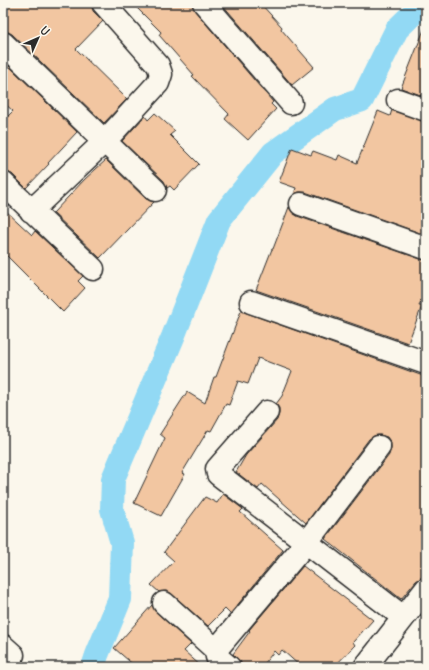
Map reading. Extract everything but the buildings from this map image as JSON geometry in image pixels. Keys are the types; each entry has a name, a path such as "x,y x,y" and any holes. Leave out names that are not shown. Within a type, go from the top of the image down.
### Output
{"street":[{"path":"31,211 105,141 158,83 161,74 158,65 103,3"},
{"path":"204,3 291,103"},
{"path":"3,43 155,190"},
{"path":"398,100 426,110"},
{"path":"3,184 93,269"},
{"path":"301,204 426,248"},
{"path":"251,302 426,363"},
{"path":"267,412 217,468 218,474 403,617"},
{"path":"164,603 222,659 306,543 379,447"},
{"path":"366,667 426,589"}],"waterway":[{"path":"93,667 120,599 122,543 112,509 113,479 173,337 219,220 273,153 335,109 362,100 397,29 424,3"}]}
